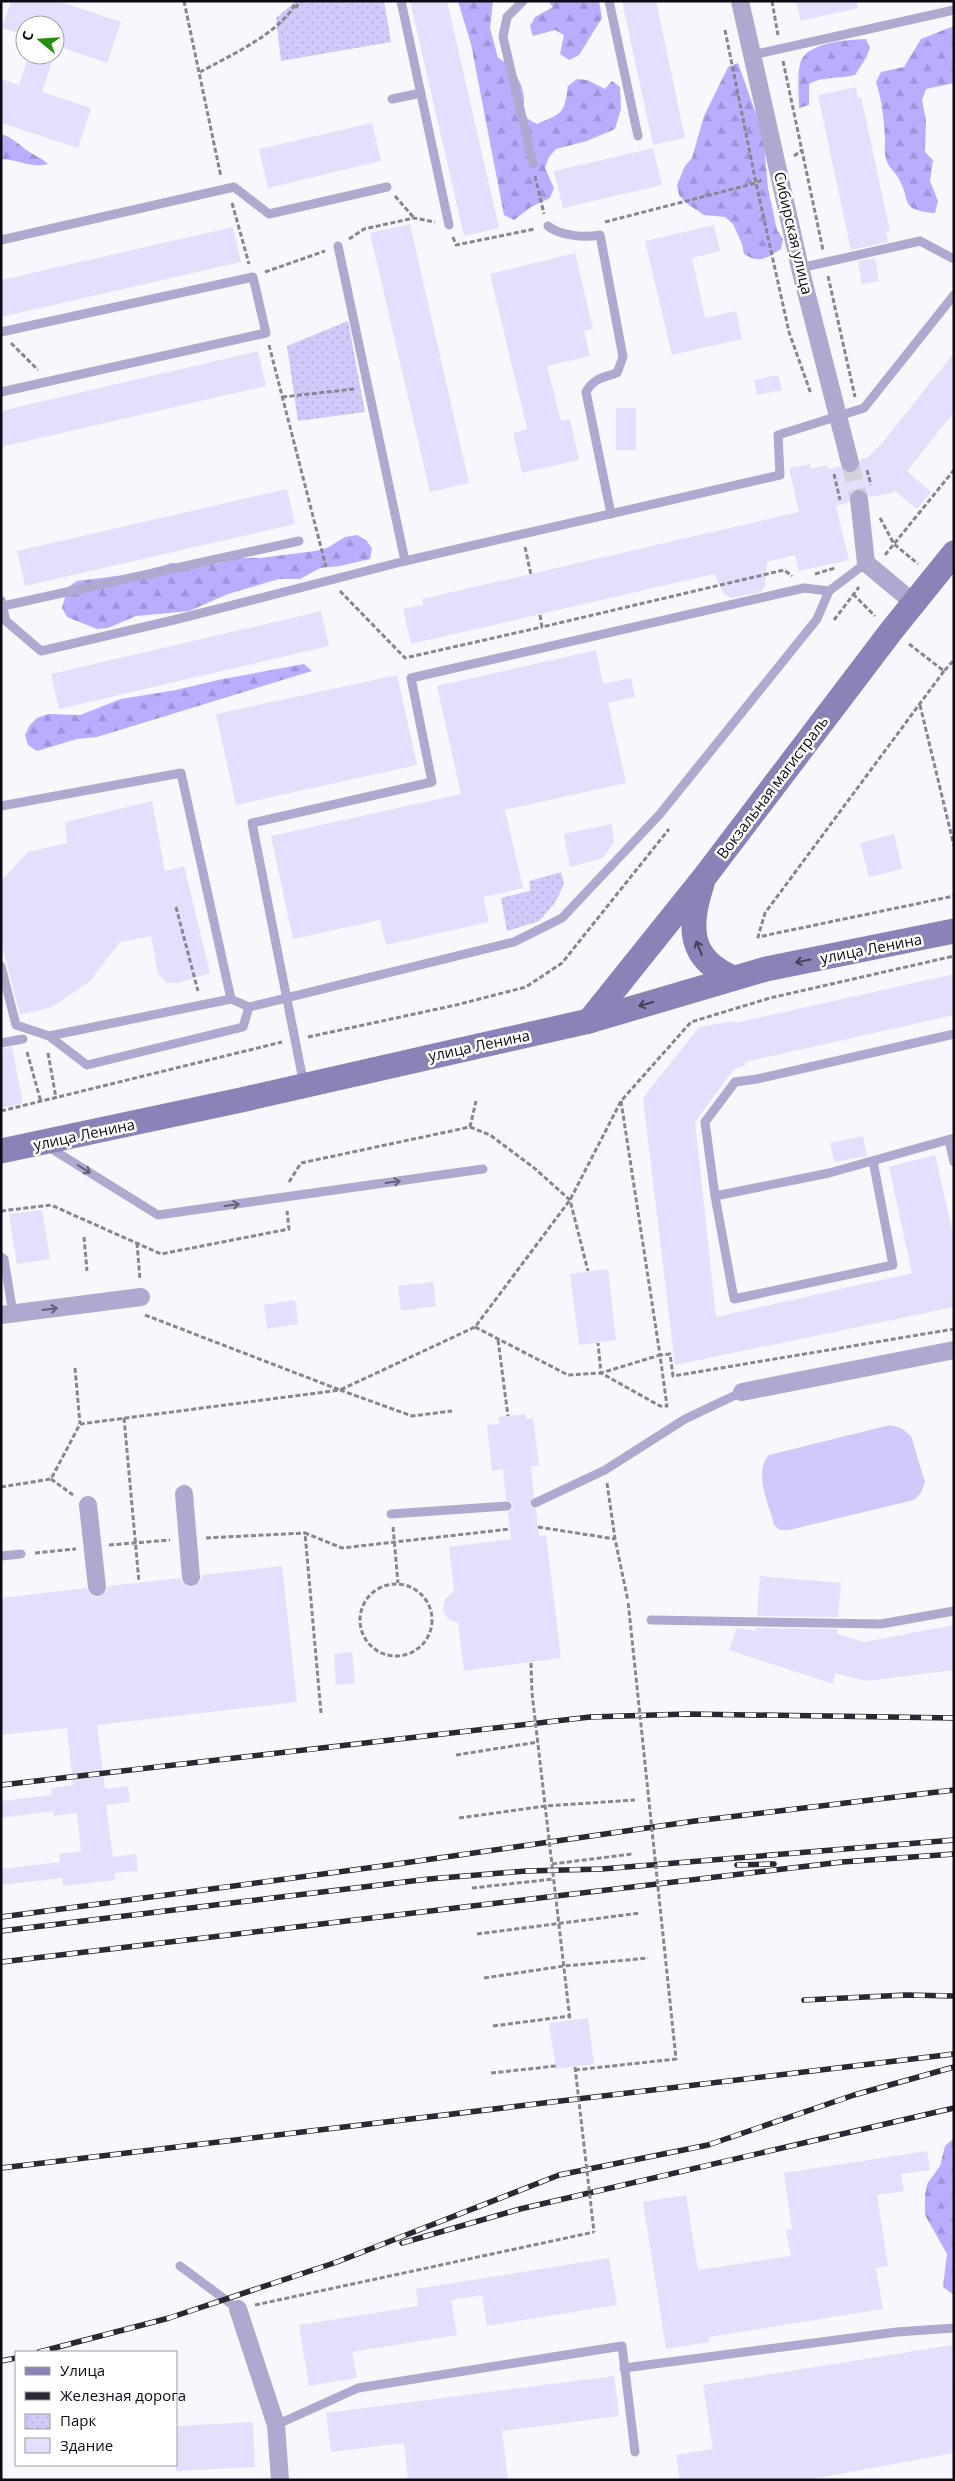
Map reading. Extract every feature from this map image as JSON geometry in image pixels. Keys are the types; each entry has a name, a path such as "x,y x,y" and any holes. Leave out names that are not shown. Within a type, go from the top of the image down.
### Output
{"main road":[{"name":"Вокзальная магистраль","path":"589,1021 706,875 954,552"},
{"path":"706,875 696,903 693,929 698,950 708,965 734,978"},
{"name":"улица Ленина","path":"1,1151 42,1144 589,1021 766,969 954,931"}],"street":[{"name":"Сибирская улица","path":"740,1 800,268 840,416 850,463"},
{"path":"859,498 859,568 914,603"},
{"path":"7,1314 141,1297"},
{"path":"742,1392 954,1350"},
{"path":"184,1494 190,1577"},
{"path":"88,1505 97,1587"},
{"path":"238,2309 276,2425 280,2480"}],"lane":[{"path":"401,1 450,225"},
{"path":"523,1 507,17 503,37 533,164"},
{"path":"610,1 638,136"},
{"path":"752,55 954,10"},
{"path":"392,99 421,93"},
{"path":"1,240 234,187 270,214 387,187"},
{"path":"548,226 554,231 591,236 600,234 623,358 617,374 601,377 590,385 586,392 611,514"},
{"path":"800,268 920,241 954,259"},
{"path":"338,246 405,561"},
{"path":"1,332 253,277 266,333 1,392"},
{"path":"299,541 2,603 3,621 41,651 405,561 780,475 778,435 864,408 954,296"},
{"path":"49,1036 231,999 249,1007 514,942 562,918 660,814 817,619 829,591 859,568"},
{"path":"304,1085 252,824 432,782 411,678 804,588 829,591"},
{"path":"1,806 181,773 231,999"},
{"path":"1,966 16,1025 49,1036 87,1065 243,1027 249,1007"},
{"path":"873,1161 893,1264 734,1299 715,1196 705,1122 735,1082 757,1080 954,1034"},
{"path":"1,1043 23,1039"},
{"path":"715,1196 829,1173 951,1139 954,1162"},
{"path":"42,1144 158,1215 483,1169"},
{"path":"1,1257 4,1259 7,1314"},
{"path":"535,1503 605,1470 685,1418 742,1392"},
{"path":"391,1514 507,1506"},
{"path":"1,1556 22,1554"},
{"path":"651,1620 881,1624 954,1611"},
{"path":"180,2266 238,2309"},
{"path":"624,2368 897,2332 954,2328"},
{"path":"276,2425 358,2388 622,2346 635,2452"}],"path":[{"path":"184,1 220,175 227,188 253,277 338,246"},
{"path":"292,10 296,1"},
{"path":"200,72 262,37 301,1"},
{"path":"724,20 756,183 789,332 821,422"},
{"path":"793,158 802,150"},
{"path":"533,164 544,216"},
{"path":"387,187 414,218"},
{"path":"266,333 330,580 405,658 542,628 784,570 804,588"},
{"path":"8,341 49,381"},
{"path":"282,397 368,387"},
{"path":"833,470 842,509"},
{"path":"894,544 954,470"},
{"path":"522,534 531,575"},
{"path":"797,580 852,562 859,568 853,596"},
{"path":"540,615 542,628"},
{"path":"944,671 765,913 758,937 954,896"},
{"path":"920,705 954,846"},
{"path":"176,907 195,978"},
{"path":"80,1424 340,1390 475,1327 570,1200 621,1101 691,1022 770,998 954,956"},
{"path":"1,1111 295,1040 456,1006 526,987 562,963"},
{"path":"23,1039 41,1102"},
{"path":"46,1047 56,1098"},
{"path":"470,1127 476,1101"},
{"path":"601,1373 660,1406 667,1406 621,1101"},
{"path":"289,1184 301,1162 470,1127 490,1135 533,1167 570,1200 588,1271"},
{"path":"1,1211 51,1205 161,1254 289,1229 287,1214"},
{"path":"84,1237 86,1271"},
{"path":"137,1243 141,1297 340,1390 412,1416 452,1411"},
{"path":"475,1327 568,1375 601,1373 660,1355 670,1354 673,1376 954,1328"},
{"path":"498,1339 508,1416"},
{"path":"598,1342 601,1373"},
{"path":"51,1479 80,1424 75,1368"},
{"path":"124,1418 139,1582"},
{"path":"238,2309 594,2232 575,2068 676,2059 628,1601 615,1538 605,1470"},
{"path":"1,1486 51,1479 88,1505"},
{"path":"391,1514 398,1583"},
{"path":"538,1527 615,1538"},
{"path":"205,1538 305,1533 342,1548 510,1529"},
{"path":"305,1533 322,1713"},
{"path":"106,1545 175,1540"},
{"path":"22,1554 78,1548"},
{"path":"398,1583 414,1588 424,1596 431,1608 433,1620 428,1637 421,1647 404,1656 387,1656 375,1651 368,1644 362,1633 359,1620 361,1608 374,1591 385,1585 398,1583"},
{"path":"493,2026 570,2018 532,1693 531,1662"},
{"path":"456,1755 538,1742"},
{"path":"459,1818 546,1806 635,1800"},
{"path":"552,1864 632,1854"},
{"path":"472,1888 554,1880"},
{"path":"478,1934 640,1914"},
{"path":"484,1978 564,1966 648,1958"},
{"path":"491,2073 556,2066"}],"green space":[{"path":"296,1 384,1 391,42 281,61 276,18"},
{"path":"458,1 493,1 490,28 498,58 515,73 524,95 523,110 528,119 537,124 557,115 561,111 568,86 577,79 587,80 605,89 612,81 620,87 621,109 615,129 587,141 556,149 549,157 545,168 554,188 550,198 531,207 514,220 504,215 471,44"},
{"path":"548,1 599,1 602,18 579,55 569,60 560,54 564,35 555,30 533,36 530,26 535,17 553,7"},
{"path":"954,26 954,83 926,89 922,100 926,121 925,152 933,160 930,181 938,201 935,213 924,212 916,210 908,204 900,181 887,162 882,110 876,82 881,72 904,67 921,39"},
{"path":"866,39 870,48 855,75 814,81 809,84 809,105 799,108 799,74 803,57 810,51 828,44"},
{"path":"738,63 763,134 768,188 777,230 783,239 781,249 763,259 754,259 744,254 742,244 733,224 725,217 704,215 686,203 679,195 677,185 685,166 692,158 704,116 728,67"},
{"path":"1,134 12,139 48,164 34,165 1,160"},
{"path":"348,321 365,412 298,421 287,346"},
{"path":"357,535 366,540 372,548 370,559 340,566 320,568 300,579 279,579 228,594 189,611 136,616 108,628 97,629 67,617 62,608 68,587 77,581 140,573 171,563 217,564 238,558 260,558 315,551 327,548 345,537"},
{"path":"304,664 312,671 97,737 77,739 37,751 28,745 25,735 30,725 37,718 48,714 80,715 121,699"},
{"path":"561,872 564,884 555,903 539,921 507,931 501,898 530,891 529,881"},
{"path":"890,1425 901,1428 911,1436 925,1482 921,1493 914,1500 789,1530 780,1530 774,1525 762,1479 764,1462 769,1455"},
{"path":"954,2138 954,2295 943,2287 947,2254 925,2215 925,2195 927,2184 940,2166 945,2146"}],"building":[{"path":"11,1 58,1 121,22 107,63 65,49 65,15 15,15 15,32 2,28"},
{"path":"410,1 447,1 499,228 464,236"},
{"path":"622,1 656,1 685,138 653,145"},
{"path":"796,1 857,1 858,8 801,21"},
{"path":"26,65 51,65 42,92 91,108 78,148 1,123 1,79 19,85"},
{"path":"856,87 858,98 861,97 890,231 886,232 888,242 851,250 818,95"},
{"path":"372,123 381,161 268,188 259,149"},
{"path":"653,148 662,185 563,208 554,171"},
{"path":"410,224 469,483 430,492 370,233"},
{"path":"714,225 720,251 692,258 705,318 736,311 742,339 672,355 645,241"},
{"path":"233,227 241,262 1,317 1,280"},
{"path":"575,253 593,329 584,331 590,356 547,366 561,421 570,419 579,460 522,473 513,433 527,429 490,274"},
{"path":"875,258 879,281 862,284 858,261"},
{"path":"258,351 266,386 1,447 1,411"},
{"path":"954,353 954,412 907,471 931,492 917,509 895,491 869,497 863,489 852,491 849,502 836,506 849,560 799,571 795,555 767,562 765,586 761,592 731,598 724,594 714,574 411,644 403,609 423,605 422,599 799,512 789,468 810,464 811,469 827,465 828,469 840,466 848,473 857,471 860,460 868,457 883,442"},
{"path":"778,375 782,390 757,395 754,380"},
{"path":"616,408 636,408 636,450 616,450"},
{"path":"287,489 295,524 25,586 17,551"},
{"path":"321,611 329,646 59,709 51,674"},
{"path":"596,650 603,684 631,678 635,697 608,703 626,783 505,810 523,888 483,897 489,922 386,945 380,920 293,939 271,836 461,794 437,686"},
{"path":"397,675 417,765 236,805 216,714"},
{"path":"152,801 165,871 184,866 210,973 178,983 166,983 158,973 151,936 120,942 90,981 52,1007 20,1015 1,941 1,881 28,852 67,843 65,822"},
{"path":"612,824 614,842 603,858 570,867 564,834"},
{"path":"894,834 902,869 869,877 860,843"},
{"path":"954,974 954,1015 745,1062 746,1065 734,1069 695,1122 716,1317 912,1273 889,1167 935,1155 954,1238 954,1307 675,1365 643,1098 699,1027 735,1021 735,1023"},
{"path":"12,1047 23,1103 1,1108 1,1049"},
{"path":"863,1136 867,1156 834,1162 830,1143"},
{"path":"42,1210 50,1259 17,1264 9,1214"},
{"path":"608,1269 616,1340 579,1345 570,1274"},
{"path":"433,1282 436,1306 401,1311 398,1286"},
{"path":"295,1300 298,1324 267,1329 264,1305"},
{"path":"525,1414 526,1419 533,1418 539,1465 531,1466 534,1497 529,1503 531,1508 536,1509 539,1536 546,1535 561,1658 464,1671 458,1623 448,1619 443,1610 445,1599 454,1591 449,1547 511,1539 508,1512 512,1509 513,1505 510,1501 506,1500 503,1469 492,1471 487,1425 499,1424 498,1417"},
{"path":"282,1566 297,1702 97,1725 105,1789 128,1786 130,1802 106,1805 113,1857 136,1854 138,1871 115,1873 115,1880 63,1886 62,1878 1,1885 1,1869 60,1862 59,1854 81,1851 77,1813 54,1816 53,1811 1,1818 1,1801 52,1795 51,1788 73,1785 67,1728 1,1735 1,1598 86,1588 92,1596 99,1597 106,1592 108,1586 180,1578 186,1586 192,1587 200,1582 202,1575"},
{"path":"760,1576 841,1583 838,1617 757,1616"},
{"path":"954,1625 954,1670 866,1681 835,1673 833,1684 729,1650 737,1628 756,1631 756,1628 837,1629 837,1634 864,1642"},
{"path":"352,1652 355,1683 336,1685 334,1654"},
{"path":"588,2018 594,2064 556,2069 549,2023"},
{"path":"927,2151 930,2170 901,2174 904,2191 877,2195 888,2266 876,2268 883,2309 709,2337 709,2342 666,2349 643,2202 686,2195 698,2270 791,2256 786,2230 792,2229 784,2173"},
{"path":"609,2258 617,2305 487,2326 482,2295 451,2300 457,2335 352,2352 357,2378 309,2386 299,2325 418,2306 416,2289"},
{"path":"952,2345 954,2453 807,2480 680,2480 676,2455 713,2449 703,2385"},
{"path":"614,2376 619,2416 502,2431 508,2480 408,2480 404,2443 331,2452 326,2413"},
{"path":"253,2422 255,2467 176,2471 176,2466 178,2466 178,2426"}],"tunnel":[{"path":"850,463 859,499"}],"railway":[{"path":"1,1785 590,1717 688,1714 954,1718"},
{"path":"1,1917 390,1865 695,1821 954,1790"},
{"path":"1,1931 429,1879 526,1871 602,1869 954,1840"},
{"path":"1,1962 842,1862 954,1854"},
{"path":"737,1865 774,1864"},
{"path":"804,2000 906,1995 954,1996"},
{"path":"1,2168 954,2054"},
{"path":"43,2351 169,2318 337,2262 559,2175 708,2145 854,2095 954,2067"},
{"path":"402,2243 520,2209 954,2108"},
{"path":"1,2361 15,2358"}]}
